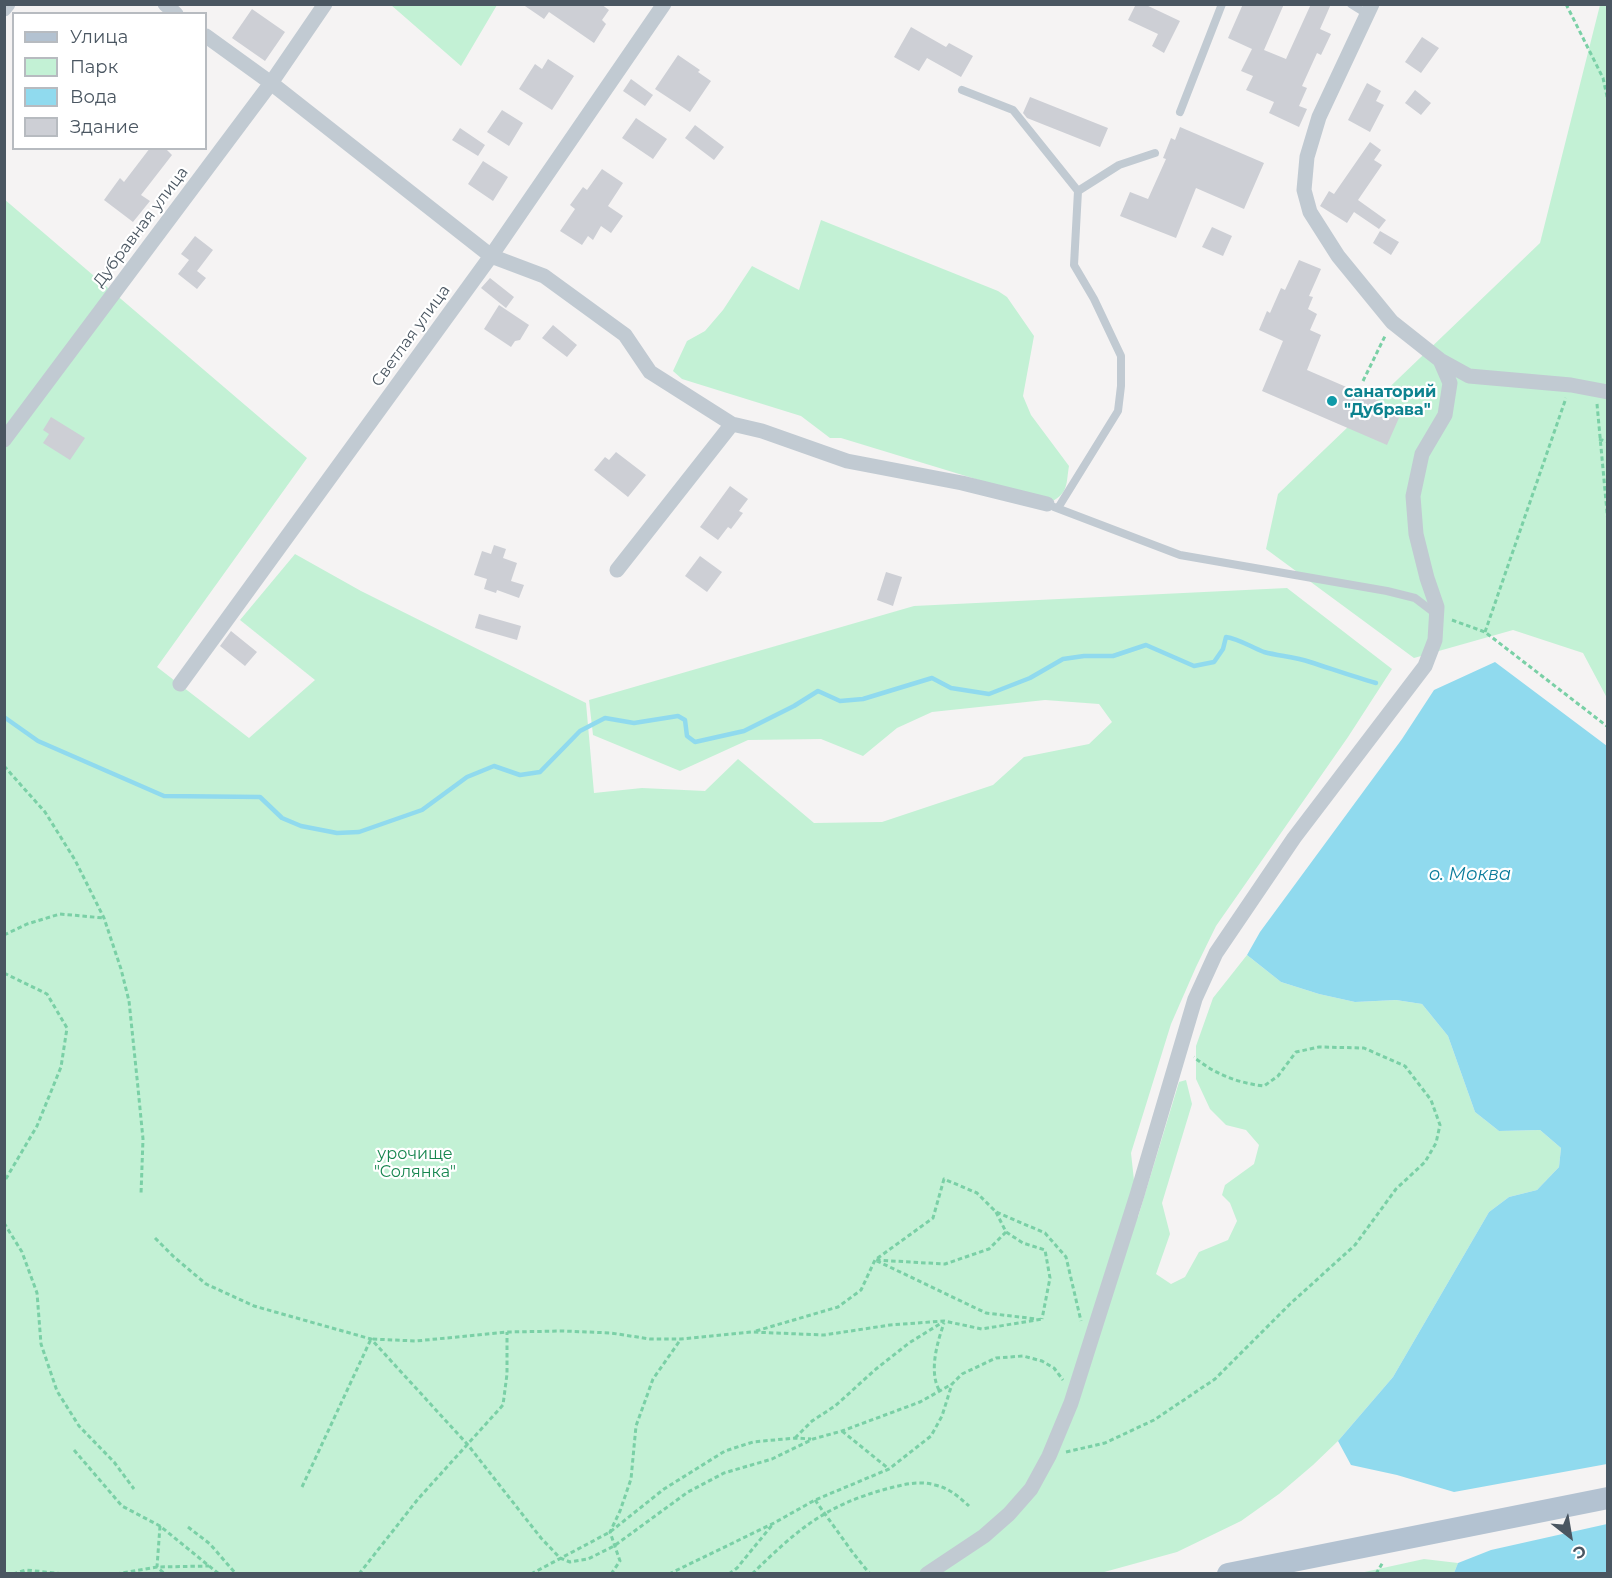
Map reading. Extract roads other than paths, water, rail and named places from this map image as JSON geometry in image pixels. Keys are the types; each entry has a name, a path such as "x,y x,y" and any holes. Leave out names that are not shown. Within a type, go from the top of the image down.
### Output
{"main road":[{"path":"1228,1574 1608,1498"}],"street":[{"path":"4,9 8,4"},
{"name":"Дубравная улица","path":"4,440 271,82 325,4"},
{"name":"Светлая улица","path":"180,684 491,256 664,4"},
{"path":"1370,9 1318,117 1307,157 1304,190 1310,212 1338,256 1392,322 1440,360 1469,376 1571,385 1602,391"},
{"path":"207,37 271,82 491,256 544,276 625,335 650,372 732,424 762,431 847,461 962,483 1053,506"},
{"path":"927,1574 984,1536 1009,1514 1031,1489 1049,1456 1071,1403 1195,999 1216,953 1294,838 1425,666 1435,640 1437,607 1416,534 1413,496 1422,454 1445,415 1450,383 1440,360"},
{"path":"617,570 732,424"}],"lane":[{"path":"1180,112 1222,4"},
{"path":"1351,4 1370,9"},
{"path":"962,90 1012,110 1078,191 1074,265 1094,299 1121,356 1118,411 1053,506 1180,555 1387,591 1415,598 1436,614"},
{"path":"1078,191 1119,165 1155,153"}],"water":[{"name":"о. Моква","path":"1495,662 1607,746 1607,1464 1454,1492 1397,1475 1351,1465 1338,1441 1393,1377 1489,1212 1509,1197 1537,1190 1559,1167 1561,1148 1540,1130 1499,1131 1475,1112 1448,1036 1422,1004 1396,1000 1355,1002 1319,994 1281,982 1247,955 1260,932 1402,739 1434,690"},
{"path":"1607,1524 1607,1573 1454,1573 1458,1563 1491,1550"}],"waterway":[{"path":"4,717 38,741 164,796 260,797 282,818 301,826 337,833 359,832 422,810 467,777 494,766 520,775 540,772 580,731 605,718 634,723 678,716 685,720 687,736 695,742 744,731 818,691 840,701 863,699 932,678 951,688 989,694 1030,678 1063,659 1113,656 1146,645 1194,666 1214,662 1223,649 1226,637 1264,652 1304,660 1376,683"}],"place":[{"name":"санаторий \"Дубрава\"","path":"1332,401"}],"park label":[{"name":"урочище \"Солянка\"","path":"415,1163"}]}
